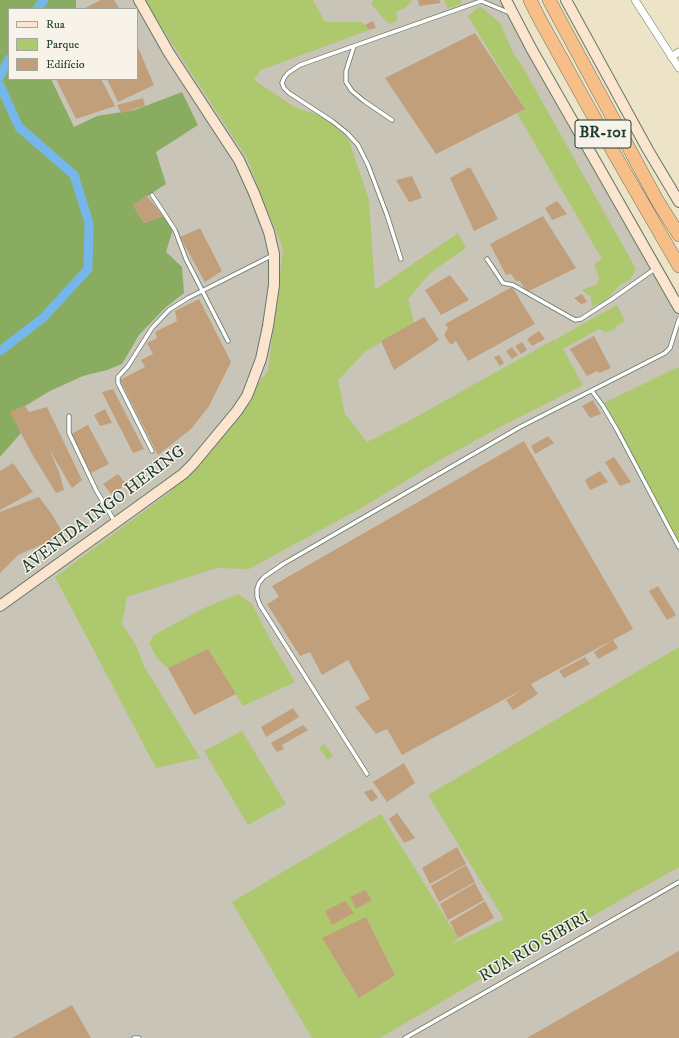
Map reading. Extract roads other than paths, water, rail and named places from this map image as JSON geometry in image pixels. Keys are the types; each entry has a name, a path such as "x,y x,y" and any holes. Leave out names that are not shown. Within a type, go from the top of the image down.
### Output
{"highway":[{"name":"BR-101","path":"530,0 615,155 679,266"},
{"name":"BR-101","path":"549,0 654,193 679,235"}],"main road":[{"name":"AVENIDA INGO HERING","path":"0,606 183,474 193,464 237,411 247,396 260,359 268,326 274,285 274,254 272,242 254,193 239,160 169,53 139,0"},
{"path":"506,0 531,48 679,308"},
{"path":"566,0 648,150 679,202"}],"street":[{"path":"635,0 679,68"},
{"path":"671,57 679,52"}],"lane":[{"path":"401,259 387,215 368,165 358,145 347,133 332,121 288,93 282,83 288,73 300,65 482,1 513,15"},
{"path":"354,46 346,71 346,82 352,91 364,101 392,120"},
{"path":"152,195 175,230 186,259 228,341"},
{"path":"152,451 118,383 118,377 128,366 152,328 169,310 202,290 274,254"},
{"path":"488,259 503,283 513,285 575,320 581,319 656,268"},
{"path":"367,774 260,605 257,597 259,583 264,577 284,564 520,427 668,351 679,319"},
{"path":"592,391 617,430 679,547"},
{"path":"69,416 69,433 96,490 115,523"},
{"name":"RUA RIO SIBIRI","path":"405,1038 679,882"},
{"path":"134,1038 139,1038"}],"waterway":[{"path":"38,8 44,0"},
{"path":"0,76 8,61"},
{"path":"0,85 19,127 74,175 89,223 88,269 43,318 0,351"}]}
